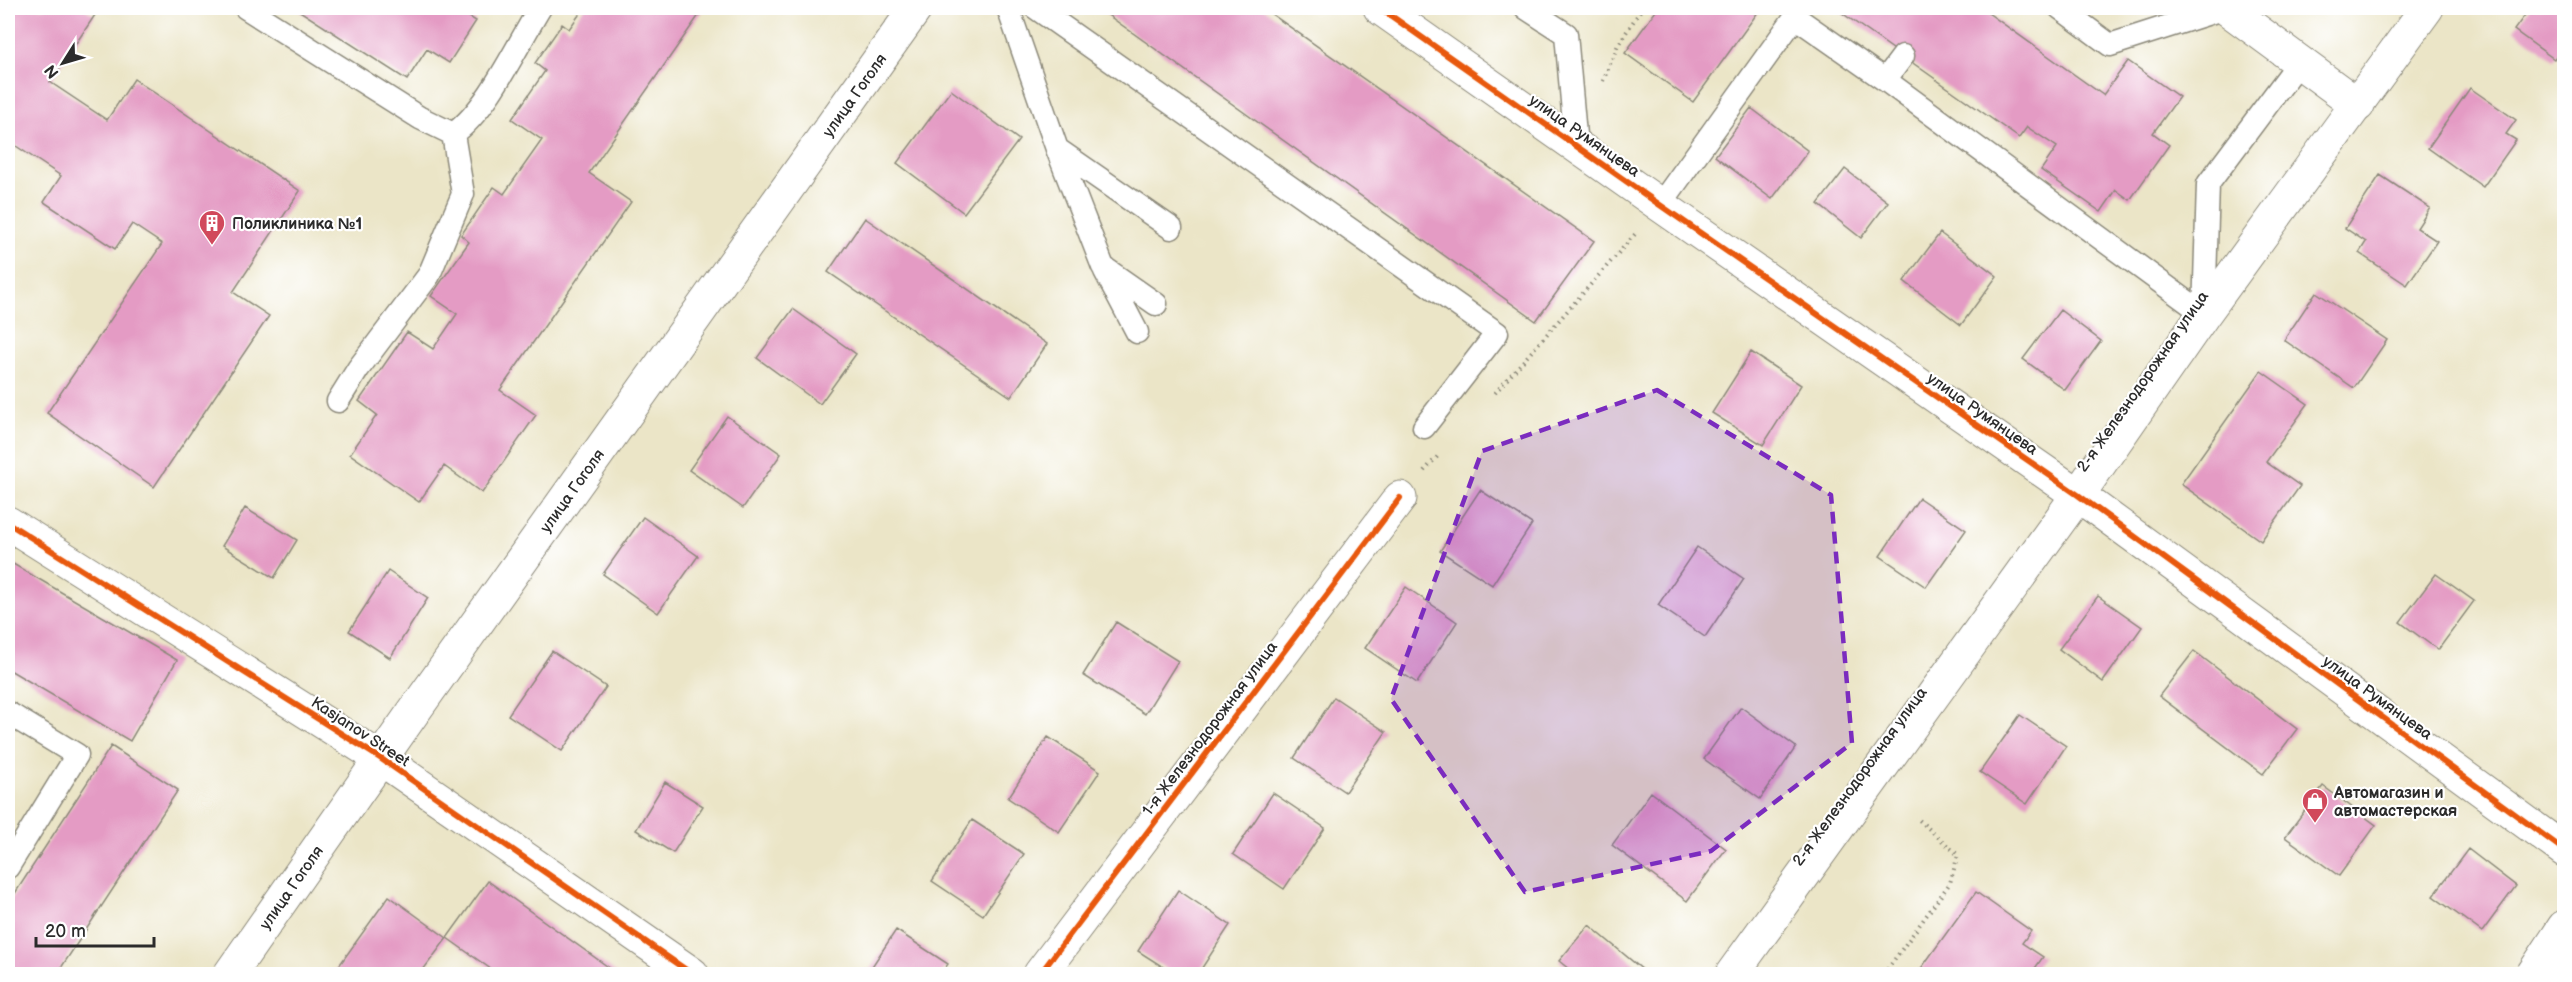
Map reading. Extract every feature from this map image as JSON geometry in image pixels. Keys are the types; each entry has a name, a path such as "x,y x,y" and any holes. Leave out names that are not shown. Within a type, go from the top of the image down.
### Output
{"street":[{"name":"улица Гоголя","path":"230,975 380,758 916,8"},
{"name":"улица Румянцева","path":"1380,8 2078,495 2565,850"},
{"path":"2226,8 2358,105"},
{"name":"2-я Железнодорожная улица","path":"1732,975 2078,495 2204,314 2427,8"},
{"name":"1-я Железнодорожная улица","path":"1040,975 1400,498"},
{"name":"Kasjanov Street","path":"8,523 380,758 692,975"},
{"path":"2532,975 2565,927"}],"lane":[{"path":"246,8 420,118 453,134"},
{"path":"453,134 466,125 486,98 540,8"},
{"path":"1008,8 1103,267 1137,332"},
{"path":"1036,8 1497,333 1424,427"},
{"path":"1526,8 1566,34 1576,146"},
{"path":"2060,8 2110,45 2226,8"},
{"path":"1660,205 1795,17 1885,80 2204,314"},
{"path":"1885,80 1903,56"},
{"path":"2204,314 2208,184 2300,61"},
{"path":"338,401 357,369 429,275 463,194 453,134"},
{"path":"1058,149 1171,228"},
{"path":"1103,267 1156,304"},
{"path":"8,713 77,755 8,867"}],"path":[{"path":"1618,45 1642,8"},
{"path":"1487,401 1660,205"},
{"path":"1400,498 1440,454"},
{"path":"8,787 11,789 8,794"},
{"path":"1884,975 1950,883 1958,855 1919,820"}],"highlighted area":[{"path":"1657,390 1831,495 1852,743 1711,851 1525,892 1391,699 1482,451"}],"building":[{"name":"Поликлиника №1","path":"8,8 83,8 95,15 50,82 107,120 134,79 300,191 233,292 269,316 154,487 47,413 162,244 132,224 115,249 44,202 61,176 10,142 8,146"},
{"path":"295,8 455,8 476,21 449,63 427,49 407,80"},
{"path":"584,8 704,8 589,173 631,202 500,390 536,415 482,493 444,466 419,502 350,454 377,415 359,401 407,332 433,349 457,314 431,296 469,242 461,235 494,187 504,194 542,140 512,119 545,71 535,63 562,24 569,29"},
{"path":"1098,8 1263,8 1594,241 1536,321"},
{"path":"1658,8 1761,8 1693,102 1625,53"},
{"path":"1835,8 1981,8 2103,95 2128,61 2179,97 2153,133 2169,145 2130,200 2116,190 2101,212 2041,170 2057,147 2027,127 2019,138"},
{"path":"2530,8 2564,8 2564,44 2554,59 2514,30"},
{"path":"2470,88 2516,120 2506,134 2516,140 2483,187 2428,148"},
{"path":"951,90 1019,140 964,213 897,163"},
{"path":"1751,108 1808,151 1772,199 1715,156"},
{"path":"1845,169 1888,202 1861,238 1818,204"},
{"path":"2380,175 2430,208 2417,228 2437,241 2407,285 2359,253 2366,242 2345,228"},
{"path":"865,218 1047,344 1011,397 828,272"},
{"path":"1940,233 1997,276 1961,325 1904,281"},
{"path":"2316,292 2387,340 2354,388 2284,340"},
{"path":"793,309 856,354 820,404 757,358"},
{"path":"2060,310 2101,341 2065,390 2023,359"},
{"path":"1751,352 1801,385 1763,445 1712,413"},
{"path":"2261,371 2308,404 2266,462 2300,486 2261,541 2181,484"},
{"path":"727,416 781,454 743,508 689,470"},
{"path":"1480,490 1532,524 1492,585 1440,551"},
{"path":"1919,498 1966,530 1926,587 1880,556"},
{"path":"245,508 297,540 274,578 222,546"},
{"path":"643,517 698,556 658,613 603,574"},
{"path":"1697,547 1744,579 1705,637 1658,605"},
{"path":"8,561 177,660 130,741 8,669"},
{"path":"388,571 428,598 390,658 349,631"},
{"path":"2436,574 2474,601 2438,650 2400,622"},
{"path":"1406,587 1457,622 1417,683 1365,648"},
{"path":"2098,596 2142,627 2103,682 2059,649"},
{"path":"1116,622 1178,661 1145,714 1083,675"},
{"path":"552,651 606,687 562,751 508,715"},
{"path":"2194,651 2297,729 2263,774 2159,696"},
{"path":"1334,697 1386,732 1345,792 1294,758"},
{"path":"1741,707 1796,747 1760,799 1704,759"},
{"path":"2020,715 2066,746 2027,804 1980,772"},
{"path":"1048,737 1100,771 1059,832 1008,798"},
{"path":"111,746 178,790 57,974 8,974 8,904"},
{"path":"665,782 703,806 673,853 636,830"},
{"path":"2323,786 2376,825 2339,876 2285,837"},
{"path":"1651,792 1726,849 1687,901 1612,845"},
{"path":"1273,793 1325,828 1284,889 1233,854"},
{"path":"972,820 1024,854 983,915 932,881"},
{"path":"2468,849 2516,886 2482,932 2433,896"},
{"path":"488,881 618,974 498,974 447,938"},
{"path":"1178,890 1230,925 1198,974 1174,974 1138,951"},
{"path":"1976,892 2031,931 2022,943 2043,957 2031,974 1917,974"},
{"path":"389,896 447,938 420,974 333,974"},
{"path":"1589,925 1644,971 1642,974 1575,974 1559,961"},
{"path":"896,930 948,964 941,974 867,974"}],"cycle path":[{"path":"1380,8 2078,495 2564,850"},
{"path":"1040,974 1400,498"},
{"path":"8,523 380,758 692,974"}],"place":[{"name":"Поликлиника №1","path":"212,246"},
{"name":"Автомагазин и автомастерская","path":"2315,824"}]}
